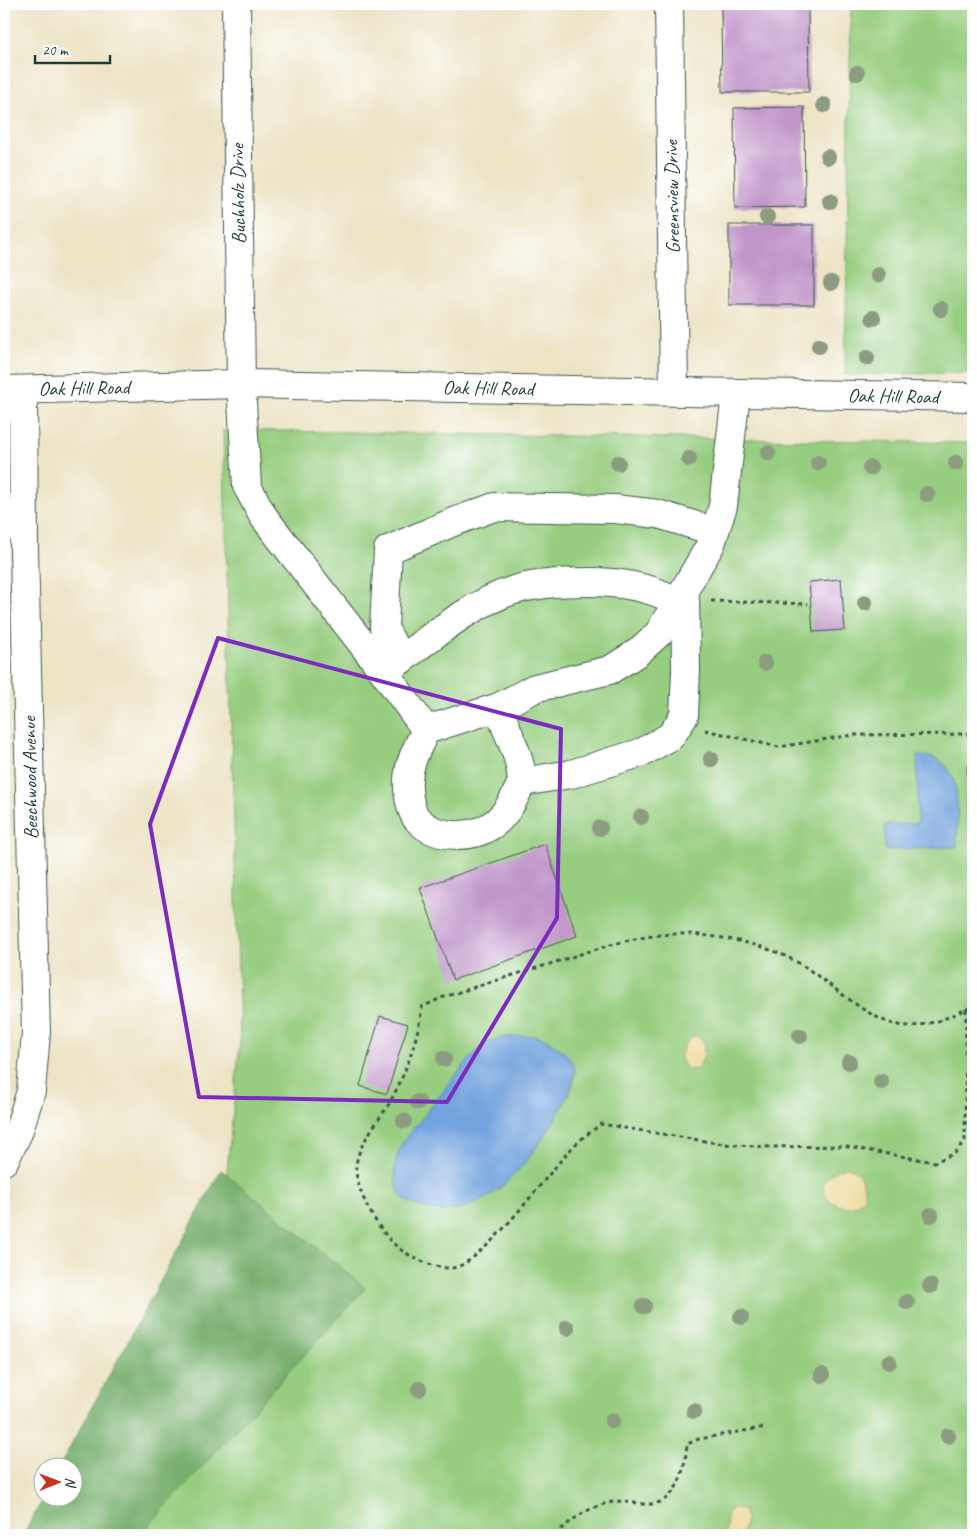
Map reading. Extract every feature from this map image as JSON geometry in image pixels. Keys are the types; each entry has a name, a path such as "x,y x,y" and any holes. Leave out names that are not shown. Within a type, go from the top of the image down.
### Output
{"street":[{"name":"Buchholz Drive","path":"236,4 241,384 247,486 263,516 393,666"},
{"name":"Greensview Drive","path":"669,4 674,391"},
{"name":"Oak Hill Road","path":"14,390 241,384 973,397"},
{"name":"Beechwood Avenue","path":"4,1161 18,1132 31,1091 36,1033 24,548 14,390"},
{"path":"499,707 504,726 522,765 522,782 505,812 493,824 474,834 458,835 430,828 416,819 410,801 408,781 413,756 426,730 499,707 535,688 610,670 637,653 660,633 689,598 711,544 723,506 736,394"},
{"path":"426,730 393,666 384,628 388,550 451,522 494,507 615,509 658,514 700,527"},
{"path":"393,666 460,616 513,590 554,582 600,582 635,586 689,598"},
{"path":"522,782 571,774 643,752 671,736 684,716 689,598"}],"path":[{"path":"689,598 728,603 808,604"},
{"path":"697,728 779,747 852,735 973,734"},
{"path":"966,1009 965,1140 955,1153 935,1162 842,1146 770,1147 723,1144 601,1124 572,1148 511,1220 474,1256 454,1268 437,1266 400,1250 388,1238 358,1190 356,1166 364,1145 389,1104 408,1065 418,1034 422,1008 441,998 621,941 674,934 700,934 756,946 780,954 804,967 828,985 894,1024 921,1024 944,1019 966,1009 973,1006"},
{"path":"555,1535 574,1517 598,1506 622,1501 649,1504 661,1501 675,1491 685,1469 687,1444 699,1439 766,1427"}],"highlighted area":[{"path":"218,638 561,729 557,918 447,1102 199,1097 150,824"}],"green space":[{"path":"851,4 973,4 973,373 845,375"},
{"path":"223,430 973,443 973,1535 103,1535 212,1321 240,1041"},
{"path":"221,1170 365,1288 145,1529 144,1535 23,1535 39,1506 82,1506 82,1456 65,1456"}],"sand":[{"path":"695,1035 703,1039 703,1055 697,1069 689,1069 681,1062 682,1050 685,1044"},
{"path":"848,1167 857,1172 862,1180 864,1199 858,1204 844,1207 837,1205 827,1197 823,1183 834,1172"},
{"path":"733,1507 744,1511 746,1519 742,1535 725,1535 727,1516"}],"water":[{"path":"917,756 933,758 945,765 952,775 956,788 957,847 885,850 885,825 918,823"},
{"path":"531,1036 542,1038 566,1054 574,1065 575,1070 571,1089 565,1102 531,1155 501,1187 483,1200 464,1208 443,1211 421,1207 404,1199 398,1190 395,1168 401,1146 406,1138 462,1068 486,1044 503,1038"}],"building":[{"path":"808,6 809,92 722,92 721,7"},
{"path":"804,107 805,207 735,208 734,108"},
{"path":"729,225 814,225 814,305 729,305"},
{"path":"841,579 845,630 813,632 809,582"},
{"path":"973,765 973,846 969,846 967,766"},
{"path":"545,844 577,936 453,980 420,888"},
{"path":"380,1016 408,1024 387,1094 360,1086"}]}
